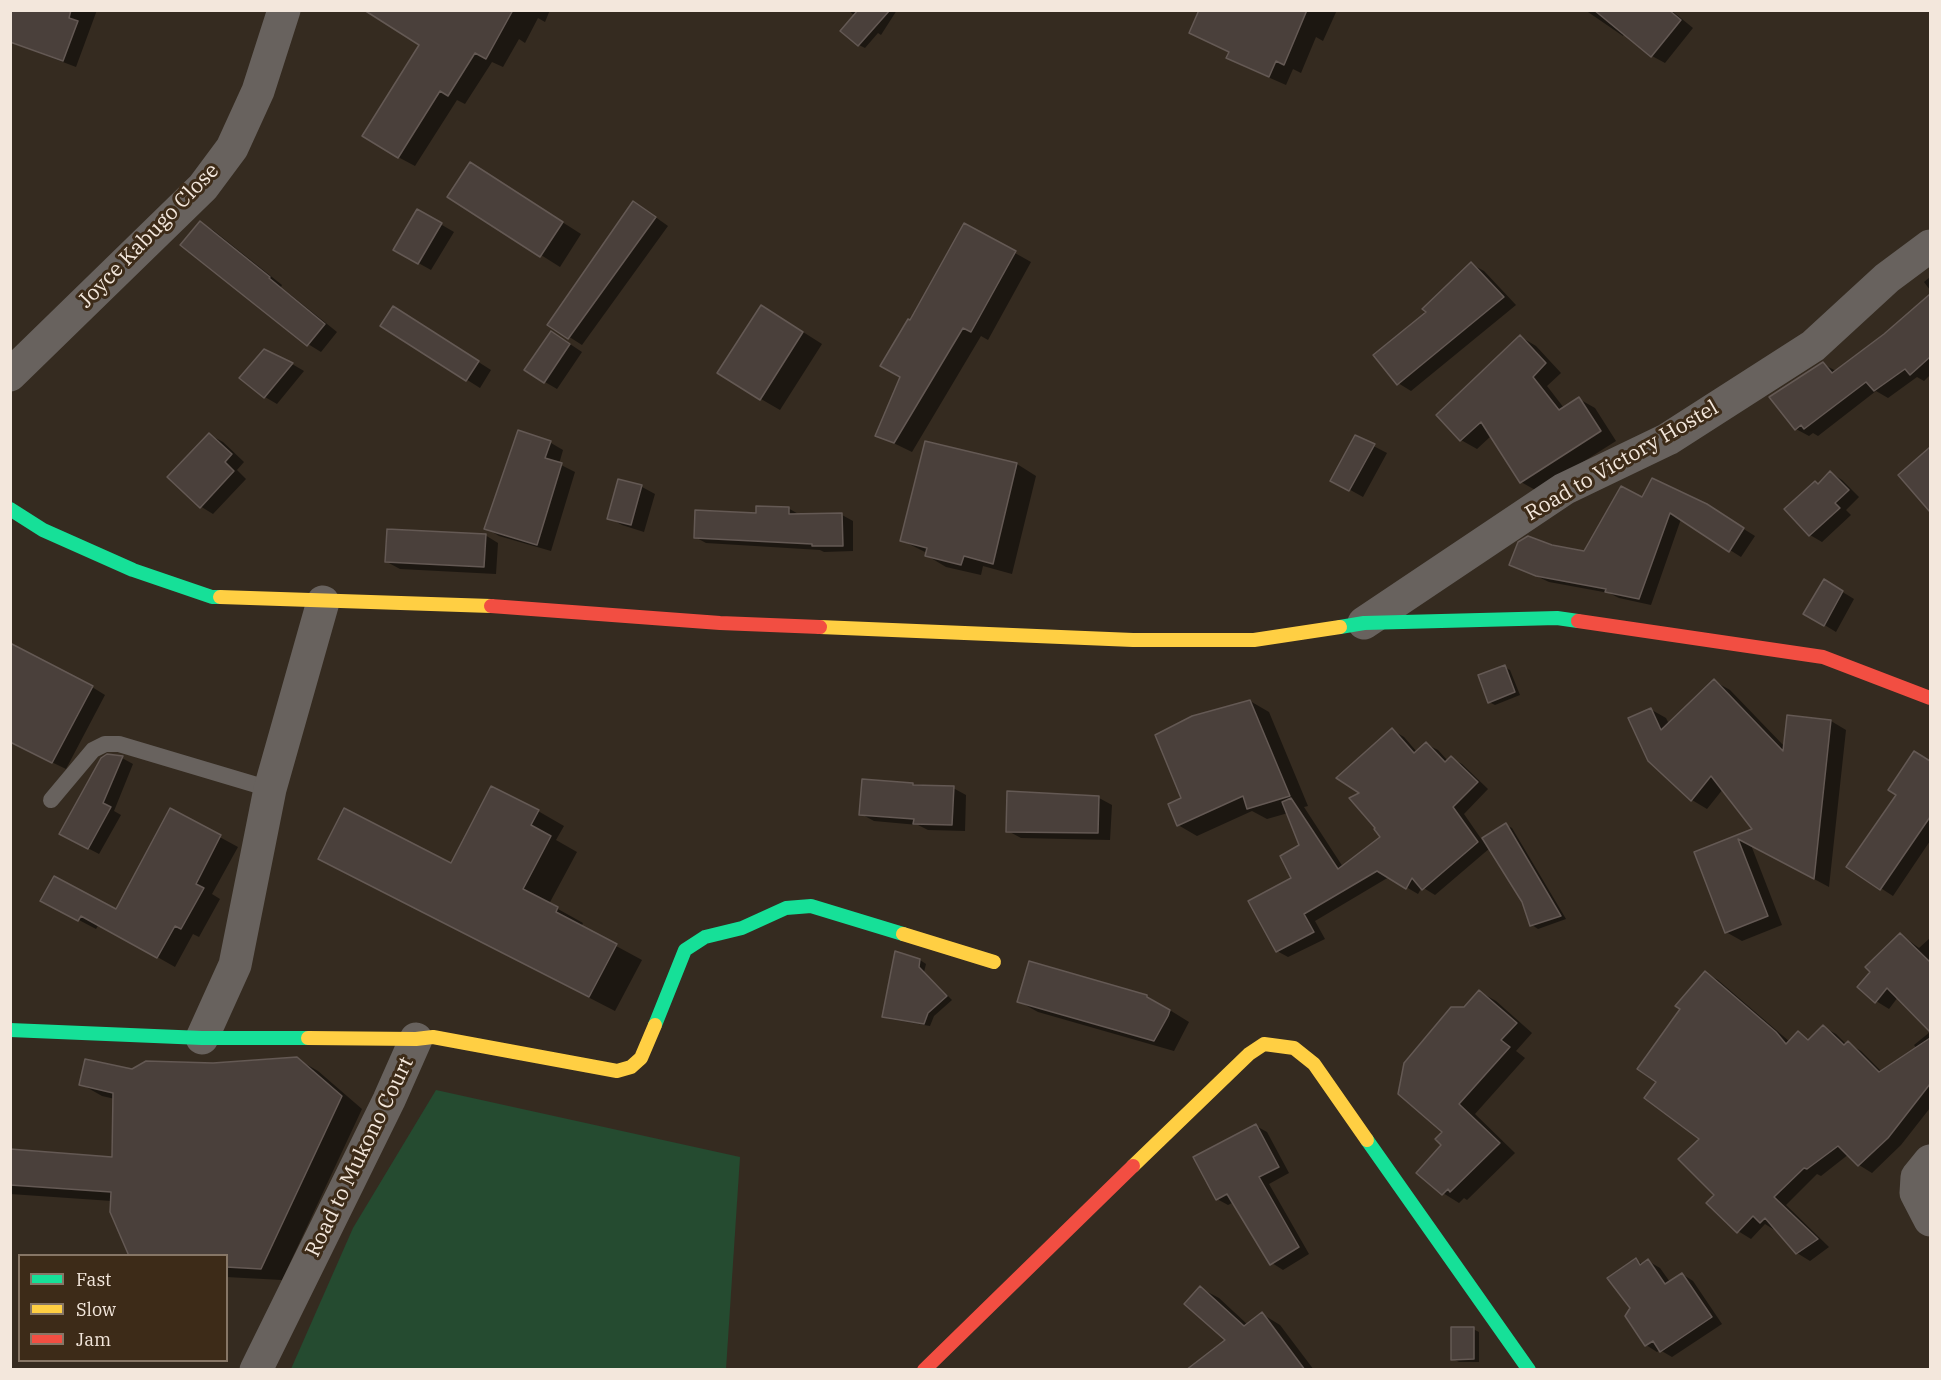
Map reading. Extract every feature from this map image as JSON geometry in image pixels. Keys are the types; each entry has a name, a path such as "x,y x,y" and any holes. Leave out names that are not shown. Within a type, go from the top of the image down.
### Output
{"street":[{"name":"Joyce Kabugo Close","path":"10,375 203,187 232,148 258,91 284,10"},
{"name":"Road to Victory Hostel","path":"1364,624 1564,489 1668,439 1813,346 1887,279 1930,246"},
{"path":"10,509 43,530 133,570 212,597 494,606 720,623 1133,640 1254,640 1364,624 1557,618 1823,657 1930,698"},
{"path":"202,1038 235,965 270,789 323,602"},
{"path":"416,1039 433,1037 618,1071 631,1067 641,1058 686,950 705,937 741,928 786,908 812,906 994,962"},
{"name":"Road to Mukono Court","path":"10,1030 202,1038 416,1039 389,1100 256,1370"},
{"path":"924,1370 1249,1054 1264,1044 1294,1048 1314,1064 1529,1370"},
{"path":"1930,1161 1917,1177 1916,1193 1930,1220"}],"lane":[{"path":"51,801 93,750 105,744 118,744 270,789"}],"green space":[{"path":"436,1090 740,1157 726,1369 291,1369 353,1228"}],"building":[{"path":"10,10 71,10 69,18 78,21 63,61 10,42"},
{"path":"364,10 513,10 486,59 475,53 448,96 440,91 398,158 362,136 419,45"},
{"path":"858,10 890,10 858,46 840,31"},
{"path":"1199,10 1307,10 1284,65 1276,61 1269,77 1226,58 1229,52 1189,33"},
{"path":"1594,10 1669,10 1681,20 1651,57"},
{"path":"470,162 563,222 540,257 447,197"},
{"path":"633,201 656,217 568,339 547,325"},
{"path":"417,209 442,223 418,264 393,250"},
{"path":"200,221 325,324 307,346 180,245"},
{"path":"964,223 1016,251 971,332 963,328 894,443 875,436 900,377 880,366 908,319 910,320"},
{"path":"1471,262 1504,297 1397,385 1373,355 1426,312 1422,309"},
{"path":"1930,294 1930,357 1910,375 1905,369 1874,391 1866,382 1804,429 1801,425 1795,430 1769,397 1823,362 1832,373 1884,334"},
{"path":"761,305 803,332 760,400 717,373"},
{"path":"393,306 479,361 466,381 380,326"},
{"path":"551,331 570,344 544,383 524,370"},
{"path":"1520,335 1546,363 1533,377 1559,410 1579,397 1601,431 1520,483 1481,422 1460,441 1436,415"},
{"path":"264,349 293,363 264,398 239,378"},
{"path":"518,430 551,441 545,458 562,463 537,545 484,529"},
{"path":"209,433 232,454 225,462 234,471 200,508 167,477"},
{"path":"1355,435 1375,444 1349,491 1330,481"},
{"path":"925,441 1017,463 993,564 964,556 961,565 925,556 927,548 900,541"},
{"path":"1930,447 1930,512 1898,475"},
{"path":"1830,471 1849,490 1835,503 1840,508 1809,536 1784,509 1815,481 1818,484"},
{"path":"1652,478 1707,504 1744,528 1729,552 1670,513 1639,599 1605,592 1606,589 1536,576 1509,565 1518,542 1528,536 1552,545 1584,551 1621,486 1642,497"},
{"path":"618,479 642,485 631,525 607,519"},
{"path":"756,506 789,507 789,514 842,513 843,546 694,538 695,510 756,513"},
{"path":"387,529 486,534 484,567 385,562"},
{"path":"1824,579 1843,591 1824,626 1803,614"},
{"path":"10,643 93,686 52,763 10,742"},
{"path":"1505,665 1515,692 1488,703 1478,675"},
{"path":"1714,679 1783,751 1787,715 1831,720 1814,879 1738,839 1768,916 1725,933 1694,852 1752,829 1711,776 1691,801 1648,761 1628,718 1651,708 1661,730"},
{"path":"1250,700 1290,796 1247,809 1243,796 1177,826 1168,804 1181,798 1155,735 1192,716"},
{"path":"1392,728 1414,753 1426,742 1445,762 1451,756 1478,782 1453,807 1478,842 1422,890 1412,878 1406,889 1377,871 1304,914 1314,932 1276,952 1248,901 1291,878 1280,856 1299,845 1282,802 1291,798 1338,869 1380,837 1349,798 1359,793 1336,778"},
{"path":"1914,751 1930,761 1930,817 1880,890 1846,867 1896,795 1888,790"},
{"path":"107,754 123,756 103,803 111,807 88,849 59,834 101,758"},
{"path":"862,779 913,783 913,785 954,786 952,825 913,824 914,819 859,815"},
{"path":"491,786 539,810 531,825 551,836 523,889 558,907 556,912 617,944 589,997 318,859 344,808 451,863"},
{"path":"1007,791 1099,796 1098,833 1006,832"},
{"path":"170,808 221,835 196,884 204,888 181,929 175,926 157,958 81,916 78,921 40,901 54,876 116,909"},
{"path":"1506,823 1561,916 1530,926 1522,902 1482,838"},
{"path":"1900,933 1930,962 1930,1032 1887,988 1875,1003 1857,987 1870,972 1865,967"},
{"path":"895,951 920,959 919,967 947,996 928,1013 924,1024 882,1017"},
{"path":"1029,961 1147,995 1170,1010 1168,1016 1154,1041 1017,1002"},
{"path":"1705,971 1776,1032 1786,1044 1798,1031 1808,1040 1823,1025 1844,1045 1848,1041 1879,1072 1930,1038 1930,1084 1888,1138 1858,1166 1838,1146 1807,1169 1804,1168 1774,1197 1818,1239 1796,1254 1765,1218 1760,1223 1753,1216 1737,1233 1706,1203 1714,1195 1678,1159 1699,1139 1644,1098 1656,1082 1637,1069 1680,1009 1675,1006"},
{"path":"1479,990 1517,1023 1501,1040 1510,1047 1459,1104 1500,1143 1450,1192 1448,1189 1442,1195 1416,1173 1441,1145 1435,1139 1442,1132 1398,1094 1404,1063 1451,1007 1464,1007"},
{"path":"297,1057 342,1096 261,1269 228,1267 228,1254 128,1254 110,1212 111,1192 10,1185 10,1149 112,1157 113,1093 79,1085 85,1059 132,1069 146,1061 213,1063"},
{"path":"1256,1124 1279,1167 1259,1177 1299,1247 1270,1265 1227,1194 1216,1200 1193,1157"},
{"path":"1636,1258 1640,1265 1648,1259 1665,1284 1682,1273 1712,1317 1660,1352 1653,1341 1645,1346 1625,1316 1630,1308 1607,1278"},
{"path":"1200,1286 1244,1326 1262,1312 1305,1370 1186,1370 1225,1340 1184,1304"},
{"path":"1451,1327 1474,1327 1474,1359 1451,1360"}],"traffic: fast":[{"path":"10,509 43,530 133,570 212,597 220,597"},
{"path":"1340,627 1364,623 1557,618 1578,621"},
{"path":"655,1025 685,950 705,937 742,928 786,908 811,906 903,934"},
{"path":"10,1030 202,1038 308,1038"},
{"path":"1367,1140 1529,1370"}],"traffic: slow":[{"path":"220,597 491,606"},
{"path":"820,627 1133,640 1254,640 1340,627"},
{"path":"903,934 994,962"},
{"path":"308,1038 416,1039 433,1037 617,1071 631,1067 641,1058 655,1025"},
{"path":"1133,1166 1249,1054 1264,1044 1294,1048 1314,1064 1367,1140"}],"traffic: jam":[{"path":"491,606 720,623 820,627"},
{"path":"1578,621 1823,657 1930,698"},
{"path":"924,1370 1133,1166"}]}
